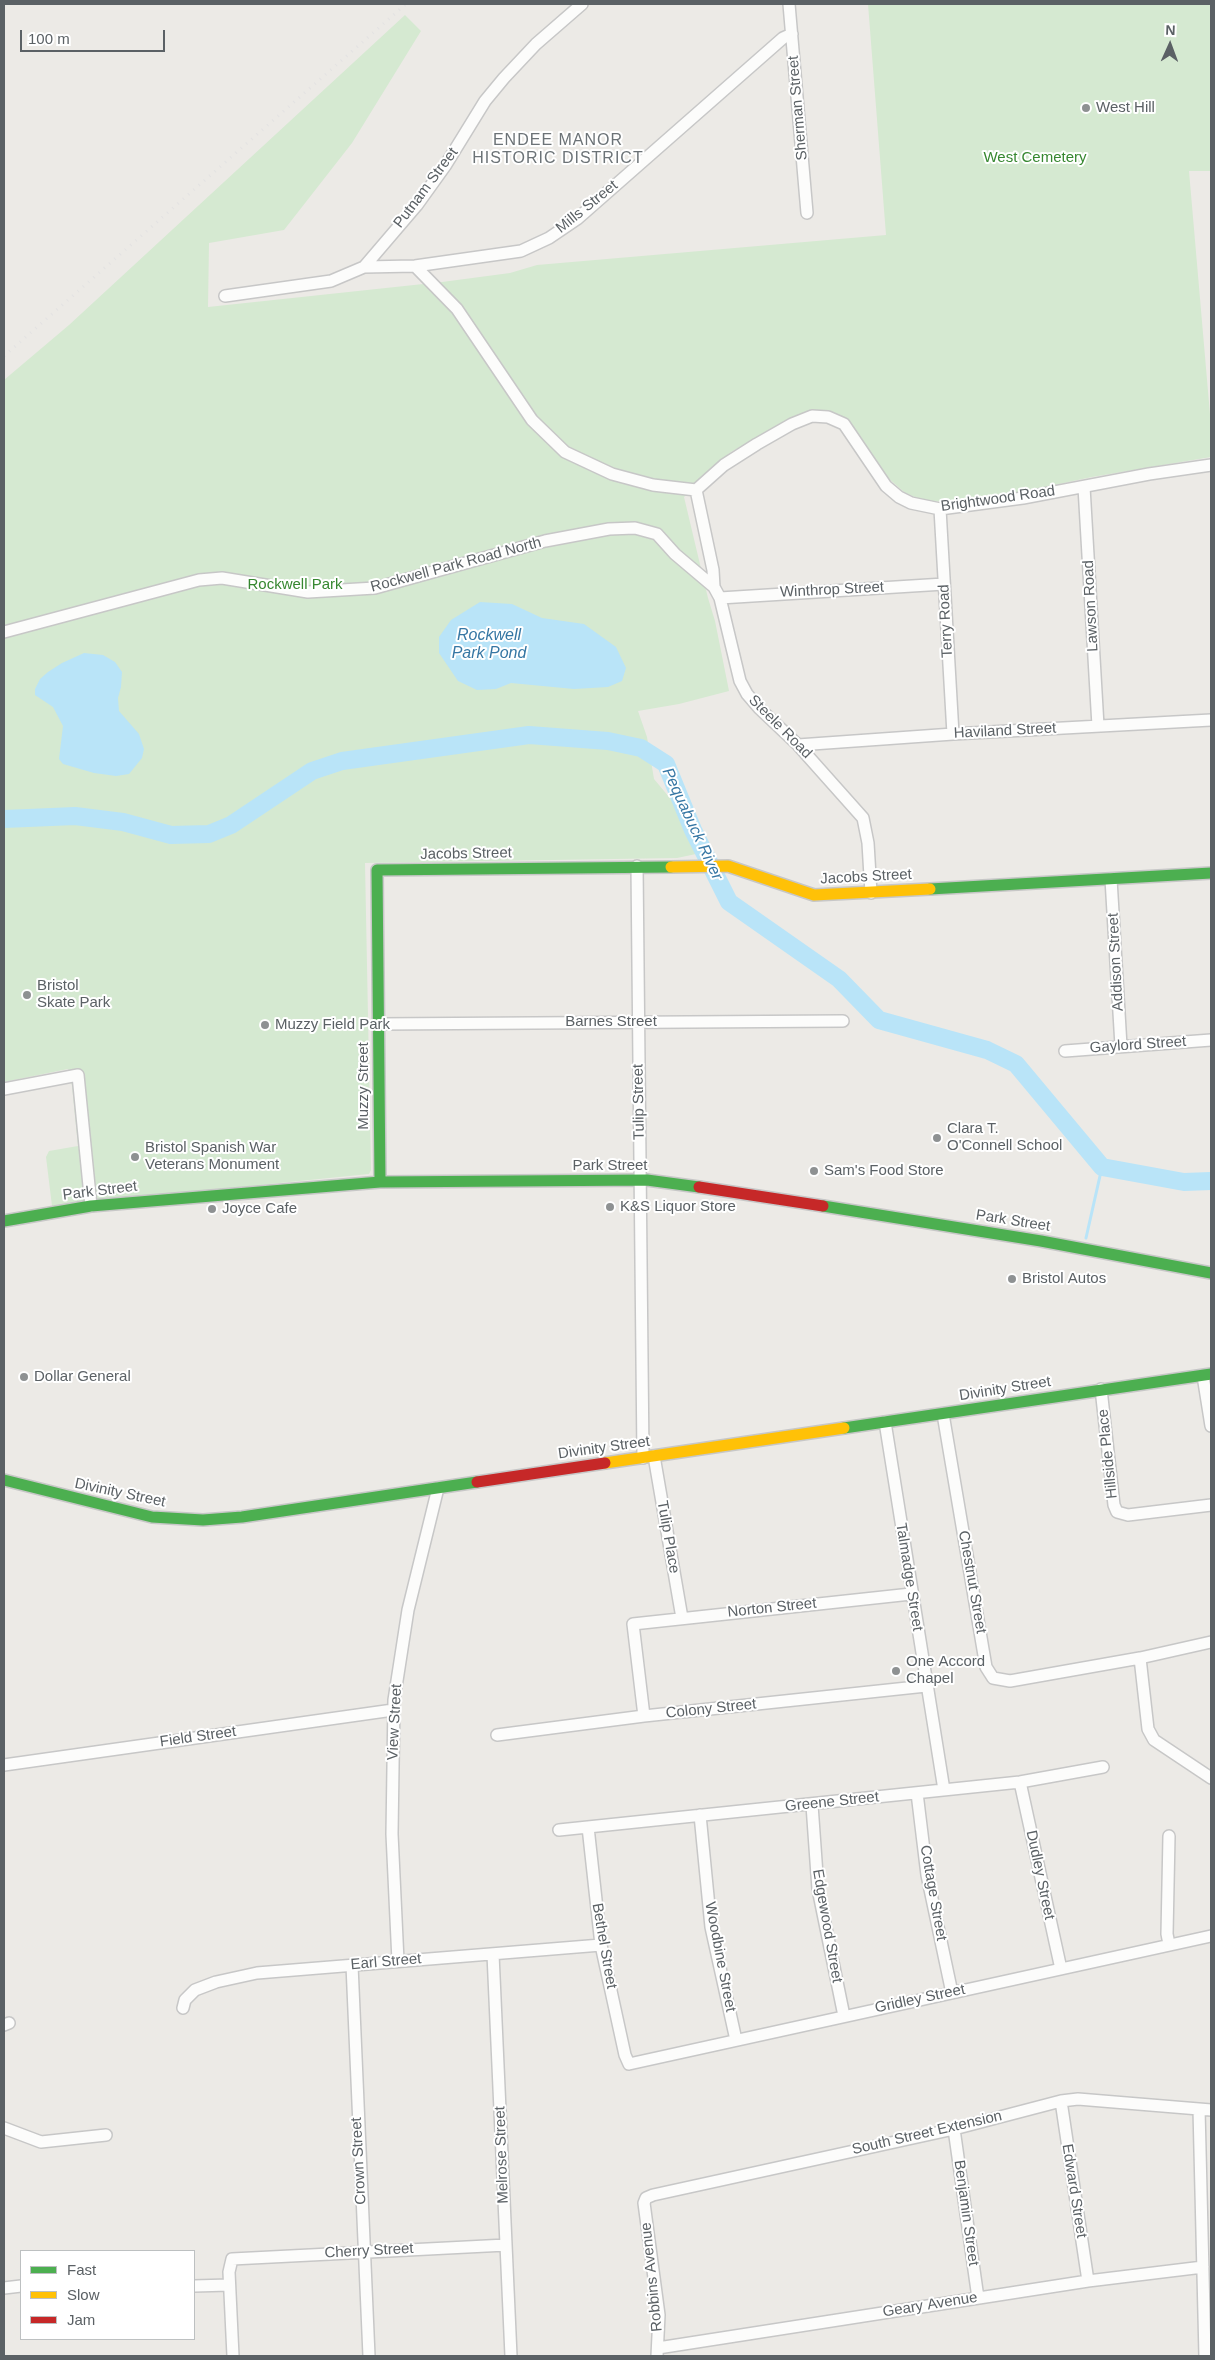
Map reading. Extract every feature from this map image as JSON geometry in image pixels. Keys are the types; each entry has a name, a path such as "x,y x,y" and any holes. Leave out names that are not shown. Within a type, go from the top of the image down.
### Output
{"main road":[{"name":"Jacobs Street","path":"377,870 728,866 814,895 1211,873"},
{"name":"Muzzy Street","path":"377,870 380,1182"},
{"name":"Park Street","path":"4,1221 91,1206 318,1185 380,1182 641,1180 785,1199 1041,1241 1211,1273"},
{"name":"Divinity Street","path":"4,1480 152,1517 203,1520 242,1517 1101,1389 1207,1375"}],"street":[{"name":"Putnam Street","path":"225,296 330,281 364,267 417,205 445,166 485,101 504,78 536,44 582,4"},
{"name":"Sherman Street","path":"789,4 807,213"},
{"name":"Mills Street","path":"364,267 415,266 521,251 549,238 577,218 782,38 792,34"},
{"path":"415,266 457,309 532,420 565,452 612,474 652,485 696,490"},
{"name":"Brightwood Road","path":"696,490 724,465 774,433 812,416 821,416 844,424 886,486 899,497 912,503 940,509 1211,465"},
{"name":"Lawson Road","path":"1084,487 1098,726"},
{"name":"Steele Road","path":"696,490 713,570 714,587 720,598 740,681 747,694 759,708 798,745 863,818 868,843 871,893"},
{"name":"Terry Road","path":"940,509 952,734"},
{"name":"Rockwell Park Road North","path":"4,632 100,608 199,580 222,578 308,592 376,588 545,541 609,528 635,528 657,534 675,554 714,587"},
{"name":"Winthrop Street","path":"720,598 944,584"},
{"name":"Haviland Street","path":"798,745 952,734 1211,720"},
{"name":"Tulip Street","path":"637,866 638,1022 648,1457"},
{"name":"Addison Street","path":"1111,879 1121,1046"},
{"name":"Barnes Street","path":"379,1024 843,1021"},
{"name":"Gaylord Street","path":"1065,1050 1211,1040"},
{"path":"4,1089 78,1075 91,1206"},
{"path":"1207,1375 1211,1426"},
{"name":"Hillside Place","path":"1101,1389 1114,1505 1117,1512 1128,1515 1211,1505"},
{"name":"Chestnut Street","path":"943,1414 986,1668 994,1678 1010,1681 1140,1658 1211,1642"},
{"name":"Talmadge Street","path":"885,1422 944,1790"},
{"name":"Tulip Place","path":"648,1457 682,1618"},
{"name":"View Street","path":"398,1961 392,1834 393,1710 402,1640 438,1488"},
{"name":"Norton Street","path":"644,1716 633,1624 912,1594"},
{"path":"1140,1658 1148,1729 1154,1740 1211,1778"},
{"name":"Colony Street","path":"497,1735 644,1716 926,1686"},
{"name":"Field Street","path":"4,1765 393,1710"},
{"name":"Greene Street","path":"559,1830 1020,1782 1103,1767"},
{"name":"Dudley Street","path":"1020,1782 1061,1969"},
{"name":"Cottage Street","path":"917,1793 927,1875 952,1993"},
{"name":"Edgewood Street","path":"812,1805 818,1889 844,2016"},
{"name":"Woodbine Street","path":"700,1815 711,1927 736,2040"},
{"name":"Bethel Street","path":"588,1827 601,1945 625,2055 629,2064"},
{"path":"1169,1836 1169,1944"},
{"name":"Gridley Street","path":"629,2064 1211,1936"},
{"name":"Earl Street","path":"183,2008 189,1994 216,1982 257,1974 601,1945"},
{"name":"Melrose Street","path":"493,1954 511,2356"},
{"name":"Crown Street","path":"352,1966 369,2356"},
{"name":"South Street Extension","path":"646,2198 662,2192 954,2129 1061,2101 1078,2099 1211,2110"},
{"name":"Edward Street","path":"1061,2101 1088,2281"},
{"path":"1199,2109 1207,2352"},
{"path":"4,2128 42,2142 106,2135"},
{"name":"Benjamin Street","path":"954,2129 978,2298"},
{"name":"Robbins Avenue","path":"646,2198 644,2208 659,2316 657,2352"},
{"name":"Cherry Street","path":"230,2285 229,2272 232,2258 506,2245"},
{"name":"Geary Avenue","path":"657,2352 978,2298 1088,2281 1203,2267"},
{"path":"195,2286 230,2285 233,2356"},
{"path":"4,2288 20,2286"}],"green space":[{"name":"Rockwell Park","path":"868,4 1211,4 1211,171 1189,171 1211,426 1211,457 1092,477 1012,494 953,502 925,501 905,493 887,477 850,425 836,414 817,411 784,422 731,452 684,497 715,621 729,691 679,704 638,711 647,737 654,779 690,822 696,854 677,858 365,863 371,1170 369,1174 52,1206 46,1157 49,1151 78,1146 72,1086 68,1069 4,1082 4,380 69,325 405,15 421,31 352,143 284,230 209,243 208,307 442,282 510,273 537,265 886,235"}],"water":[{"name":"Rockwell Park Pond","path":"480,602 512,604 542,618 584,624 616,647 626,668 622,681 608,687 574,689 511,683 496,689 477,690 458,681 439,653 439,637 451,620"},
{"path":"84,653 103,655 115,662 122,672 118,698 119,711 139,734 144,749 142,758 129,774 116,776 94,773 63,764 59,759 63,726 53,707 35,695 35,689 40,679 48,672"}],"waterway":[{"name":"Pequabuck River","path":"4,819 75,816 123,822 171,835 209,834 231,825 312,771 342,761 529,735 608,741 641,748 666,764 693,830 729,902 839,979 879,1020 987,1050 1016,1064 1102,1167 1184,1182 1211,1181"},
{"path":"1086,1238 1102,1167"}],"railway":[{"path":"4,356 406,4"}],"traffic: fast":[{"path":"380,1182 377,870 671,867"},
{"path":"930,889 1211,873"},
{"path":"4,1221 91,1206 380,1182 647,1180 699,1187"},
{"path":"823,1206 1041,1241 1211,1273"},
{"path":"844,1428 1211,1374"},
{"path":"4,1480 152,1517 203,1520 242,1517 477,1482"}],"traffic: slow":[{"path":"671,867 728,866 814,895 930,889"},
{"path":"605,1463 844,1428"}],"traffic: jam":[{"path":"699,1187 823,1206"},
{"path":"477,1482 605,1463"}],"place":[{"name":"West Hill","path":"1086,108"},
{"name":"Bristol Skate Park","path":"27,995"},
{"name":"Muzzy Field Park","path":"265,1025"},
{"name":"Clara T. O'Connell School","path":"937,1138"},
{"name":"Bristol Spanish War Veterans Monument","path":"135,1157"},
{"name":"Sam's Food Store","path":"814,1171"},
{"name":"K&S Liquor Store","path":"610,1207"},
{"name":"Joyce Cafe","path":"212,1209"},
{"name":"Bristol Autos","path":"1012,1279"},
{"name":"Dollar General","path":"24,1377"},
{"name":"One Accord Chapel","path":"896,1671"}],"district":[{"name":"ENDEE MANOR HISTORIC DISTRICT","path":"558,150"}],"park label":[{"name":"West Cemetery","path":"1035,158"}]}
